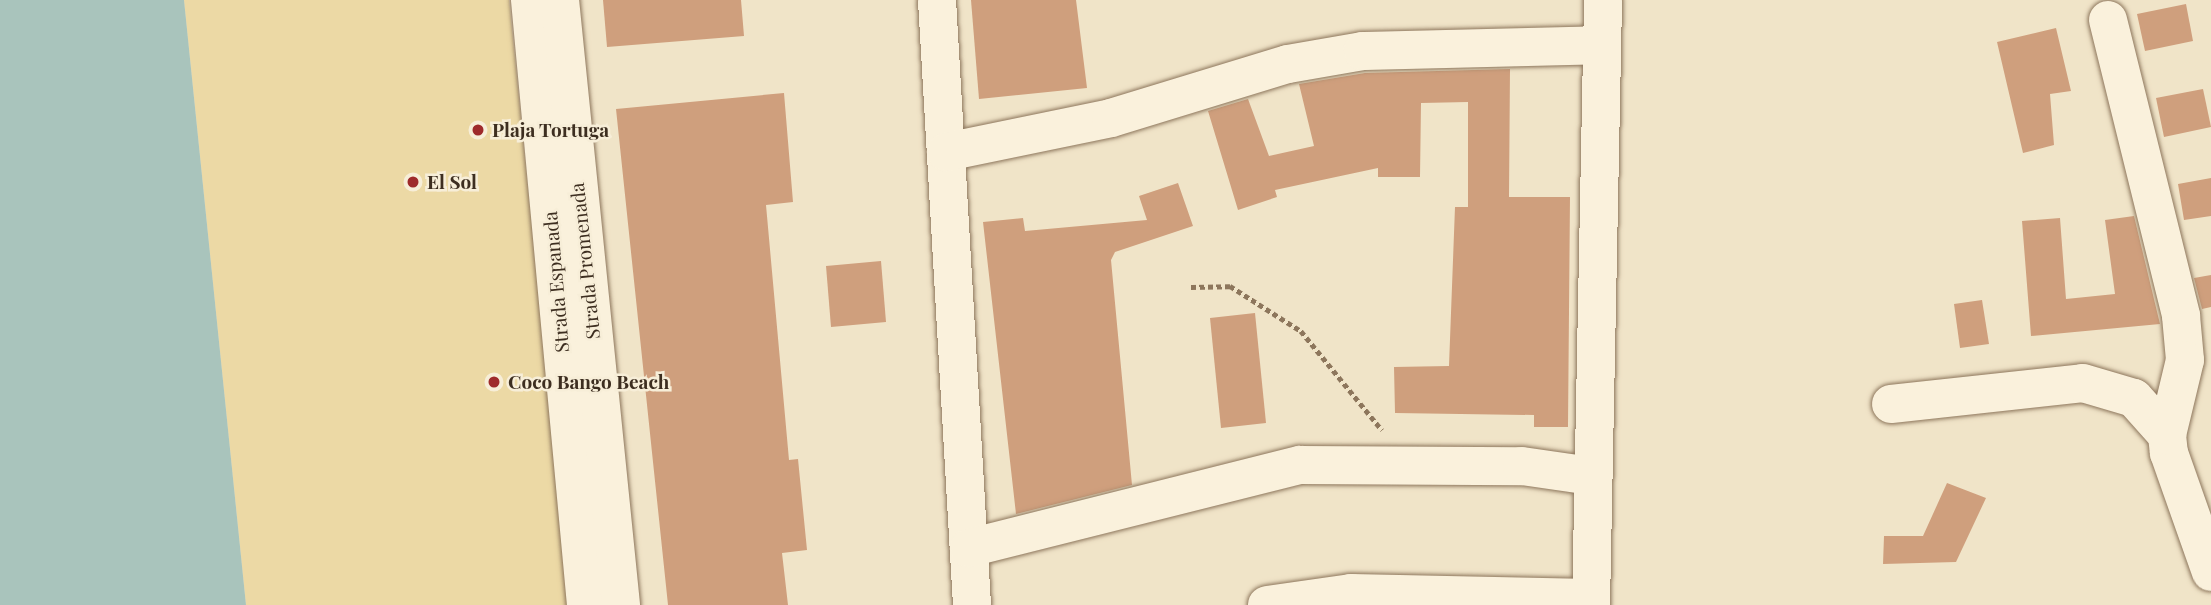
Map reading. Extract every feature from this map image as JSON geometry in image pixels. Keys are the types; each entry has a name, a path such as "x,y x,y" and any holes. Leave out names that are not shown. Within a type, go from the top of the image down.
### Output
{"street":[{"name":"Strada Espanada","path":"530,0 586,605"},
{"name":"Strada Promenada","path":"560,0 621,605"},
{"path":"937,0 972,605"},
{"path":"1267,605 1351,593 1591,601 1591,476 1603,0"},
{"path":"2108,20 2183,329 2185,360 2166,436"},
{"path":"946,152 1111,118 1287,64 1363,51 1601,45"},
{"path":"1891,404 2083,383 2134,398 2166,436 2211,572"},
{"path":"969,548 1250,473 1408,463 1591,476"}],"path":[{"path":"1191,287 1230,286 1301,331 1408,463"}],"sand":[{"path":"184,0 509,0 570,605 246,605"}],"water":[{"path":"0,0 184,0 246,605 0,605"}],"building":[{"path":"603,0 741,0 744,36 607,47"},
{"path":"971,0 1076,0 1087,88 979,99"},
{"path":"2186,4 2193,41 2145,51 2137,14"},
{"path":"2056,28 2071,91 2050,94 2054,145 2023,153 1997,42"},
{"path":"1510,69 1509,197 1570,197 1568,427 1534,427 1534,415 1395,413 1394,367 1449,366 1455,207 1468,207 1468,102 1421,103 1420,177 1378,177 1378,168 1275,190 1277,197 1238,210 1208,111 1248,99 1269,156 1314,146 1299,84 1365,73"},
{"path":"2203,89 2211,127 2164,137 2156,98"},
{"path":"784,93 793,202 766,205 789,460 798,459 807,550 782,553 788,605 668,605 616,109"},
{"path":"2211,178 2211,216 2184,220 2178,184"},
{"path":"1178,183 1193,226 1115,252 1111,260 1132,485 1016,514 983,222 1023,218 1025,231 1147,220 1139,196"},
{"path":"2134,216 2160,324 2031,336 2022,221 2060,218 2066,299 2115,294 2105,220"},
{"path":"881,261 886,322 831,327 826,266"},
{"path":"2211,275 2211,307 2202,309 2194,278"},
{"path":"1982,300 1989,344 1960,348 1954,304"},
{"path":"1255,313 1266,423 1221,428 1210,318"},
{"path":"1947,483 1986,498 1956,562 1883,564 1884,536 1923,536"}],"place":[{"name":"Plaja Tortuga","path":"478,130"},
{"name":"El Sol","path":"413,182"},
{"name":"Coco Bango Beach","path":"494,382"}]}
